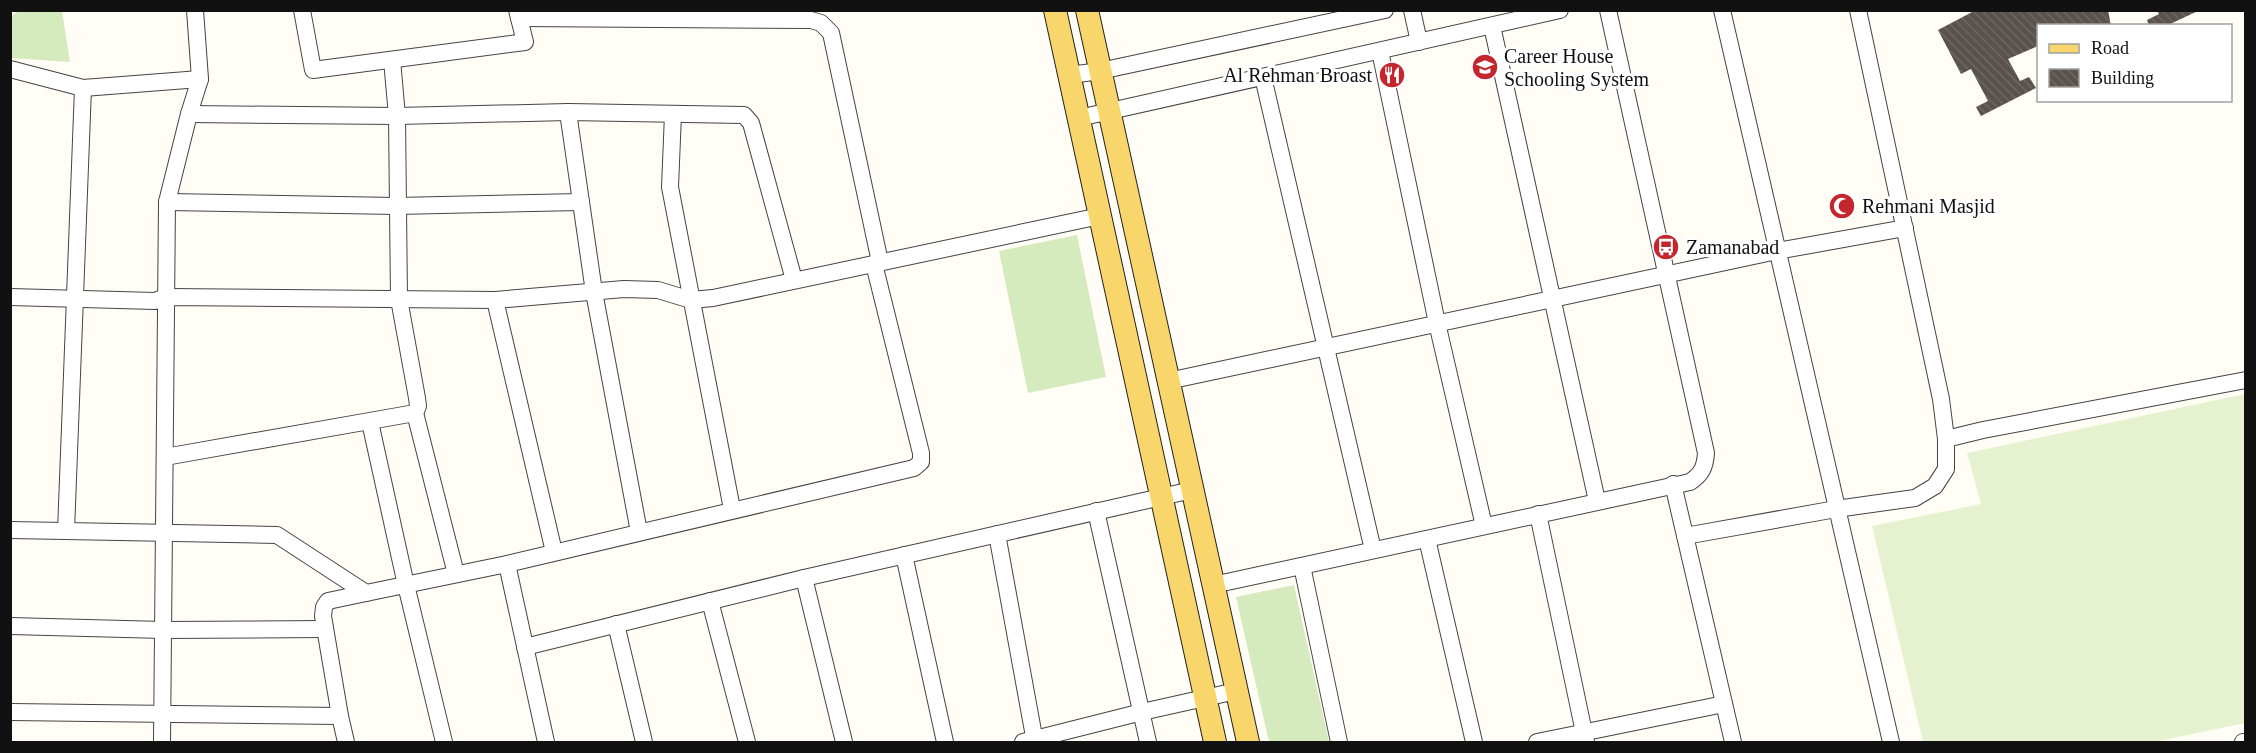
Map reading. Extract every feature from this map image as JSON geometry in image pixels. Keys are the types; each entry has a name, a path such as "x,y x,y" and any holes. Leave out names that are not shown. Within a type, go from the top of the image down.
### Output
{"main road":[{"path":"1055,10 1215,742"},
{"path":"1087,10 1248,742"}],"street":[{"path":"162,742 167,202 200,79 195,10"},
{"path":"302,10 313,70 525,42 518,14 811,21 827,28 831,33 877,263 921,453 921,462 914,468 732,509 507,564 328,601 324,607 325,629 346,742"},
{"path":"1070,75 1385,10"},
{"path":"1412,10 1419,42"},
{"path":"1079,118 1560,10"},
{"path":"1213,585 1690,482 1700,476 1706,464 1706,453 1608,10"},
{"path":"1722,10 1891,742"},
{"path":"1685,536 1836,508 1915,498 1935,486 1946,469 1946,439 1941,399 1858,10"},
{"path":"1492,26 1597,501"},
{"path":"1380,51 1437,323 1484,526"},
{"path":"392,60 397,116 396,206 399,299 417,398 418,406 415,413 456,574"},
{"path":"10,69 83,88 200,79"},
{"path":"1263,77 1373,550"},
{"path":"66,531 83,88"},
{"path":"189,114 397,116 568,112 738,114 748,117 751,123 794,280"},
{"path":"568,112 594,292 639,532"},
{"path":"673,114 669,187 732,509"},
{"path":"167,202 396,206 581,202"},
{"path":"10,297 156,302 166,297 495,300 594,292 658,290 691,300 713,298 1100,216"},
{"path":"1168,381 1777,250 1905,228"},
{"path":"495,300 554,552"},
{"path":"1946,439 1994,427 2246,380"},
{"path":"165,457 415,413"},
{"path":"370,422 444,742"},
{"path":"1673,484 1733,742"},
{"path":"525,647 804,578 1192,490"},
{"path":"1096,511 1148,742"},
{"path":"1538,514 1585,738"},
{"path":"10,530 277,535 366,592"},
{"path":"997,534 1031,742 1142,712 1236,691"},
{"path":"1427,538 1474,742"},
{"path":"904,555 945,742"},
{"path":"507,564 546,742"},
{"path":"1302,566 1339,742"},
{"path":"804,578 844,742"},
{"path":"710,601 747,742"},
{"path":"616,624 644,742"},
{"path":"10,626 163,630 325,629"},
{"path":"1537,742 1585,738 1724,704"},
{"path":"10,712 340,717"}],"green space":[{"path":"21,10 62,11 70,62 11,58 11,16"},
{"path":"1077,235 1106,377 1028,393 999,251"},
{"path":"2245,394 2245,723 2154,742 1923,742 1872,526 1981,504 1967,453"},
{"path":"1294,585 1329,742 1269,742 1236,597"}],"building":[{"path":"1976,10 2108,10 2111,24 2037,24 2037,46 2008,59 2020,81 2029,77 2036,88 1981,116 1976,107 1988,101 1971,69 1961,74 1938,30"},
{"path":"2157,10 2179,12 2200,10 2170,24 2148,24 2147,20 2159,14"}],"place":[{"name":"Career House Schooling System","path":"1485,67"},
{"name":"Al Rehman Broast","path":"1392,75"},
{"name":"Rehmani Masjid","path":"1842,206"},
{"name":"Zamanabad","path":"1666,247"}]}
